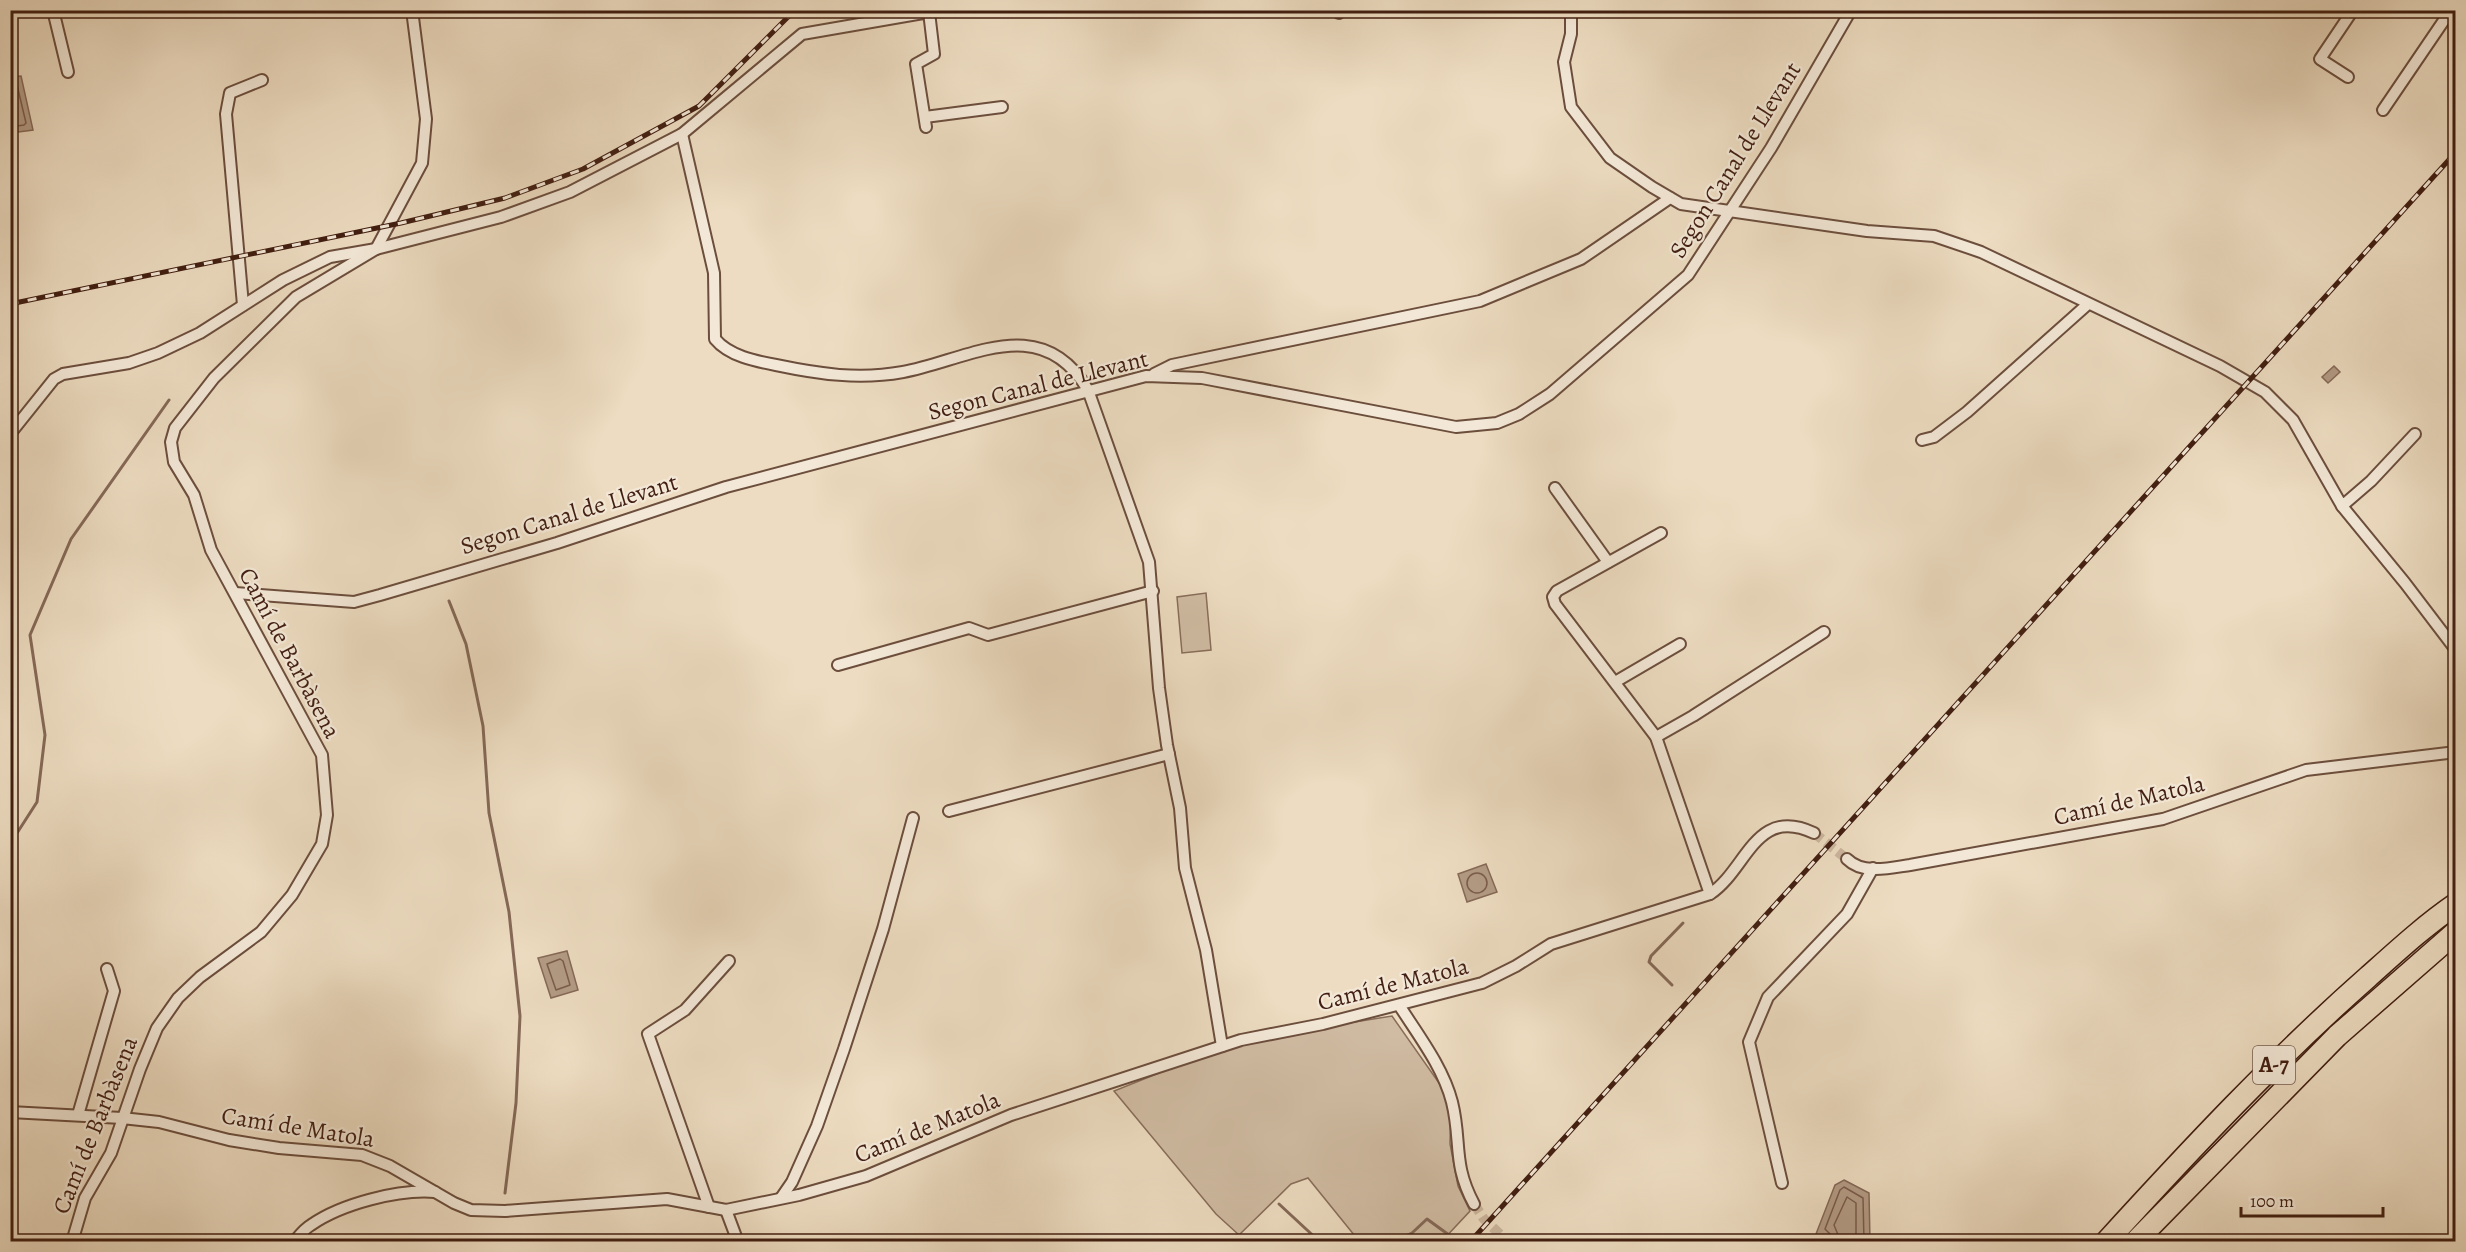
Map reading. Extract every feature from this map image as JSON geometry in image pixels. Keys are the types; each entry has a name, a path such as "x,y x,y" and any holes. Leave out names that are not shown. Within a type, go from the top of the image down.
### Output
{"highway":[{"name":"A-7","path":"2106,1242 2206,1133 2319,1019 2418,933 2456,904"},
{"name":"A-7","path":"2135,1242 2337,1036 2410,969 2456,932"}],"street":[{"path":"53,10 68,72"},
{"path":"376,249 422,162 426,119 412,10"},
{"path":"1571,10 1571,34 1564,62 1571,107 1610,158 1670,198 1681,204 1729,213 1867,231 1934,236 1981,252 2220,366 2265,392 2293,420 2342,506 2456,650"},
{"name":"Segon Canal de Llevant","path":"235,593 354,602 380,596 557,543 726,487 1088,390 1151,376 1202,378 1456,427 1497,423 1520,414 1550,394 1688,274 1771,148 1851,10"},
{"path":"2348,77 2320,59 2353,10"},
{"path":"2383,110 2451,10"},
{"path":"10,434 54,380 63,374 129,363 158,353 200,333 284,280 330,257 376,249 501,217 570,192 682,134 802,34 929,12 934,54 916,64 925,122 1002,107"},
{"path":"243,305 226,114 230,93 262,80"},
{"path":"682,134 714,273 714,339 723,349 762,362 821,374 863,376 904,372 1010,344 1031,347 1051,355 1081,378 1088,390 1143,542 1153,591 1159,688 1180,808 1185,868 1206,950 1222,1046"},
{"path":"1151,376 1172,365 1480,300 1581,259 1670,198"},
{"name":"Camí de Barbàsena","path":"72,1242 85,1198 111,1153 157,1028 178,998 200,977 261,932 292,896 322,844 327,816 322,755 211,550 194,495 174,462 171,442 175,428 214,378 297,297 376,249"},
{"path":"1922,440 1934,437 1967,412 2009,372 2088,304"},
{"path":"2342,506 2371,481 2415,434"},
{"path":"1555,488 1608,562"},
{"path":"1662,533 1557,591 1553,597 1555,604 1656,736 1710,894"},
{"path":"838,665 969,628 988,635 1153,591"},
{"path":"1656,736 1693,716 1824,632"},
{"path":"1615,682 1680,644"},
{"name":"Camí de Matola","path":"1847,859 1853,864 1873,868 1910,865 2163,819 2306,770 2456,752"},
{"path":"949,811 1169,754"},
{"path":"781,1198 792,1182 817,1126 844,1049 883,929 913,818"},
{"name":"Camí de Matola","path":"10,1112 159,1122 229,1140 279,1148 362,1155 390,1166 454,1203 471,1210 505,1211 668,1199 726,1210 866,1176 1011,1115 1222,1046 1399,1005 1482,983 1516,966 1551,944 1710,894 1721,886 1747,848 1760,835 1788,827 1814,833"},
{"path":"1782,1183 1749,1042 1768,997 1847,914 1873,868"},
{"path":"710,1207 648,1035 685,1010 729,961"},
{"path":"78,1115 114,991 107,969"},
{"path":"1399,1005 1423,1042 1451,1100 1460,1171 1474,1204"},
{"path":"294,1242 310,1225 343,1210 389,1195 417,1191 438,1192"},
{"path":"726,1210 738,1242"}],"shaded area":[{"path":"1206,593 1211,650 1182,653 1177,597"},
{"path":"1392,1016 1451,1100 1450,1144 1458,1186 1470,1211 1442,1241 1359,1241 1308,1178 1291,1184 1239,1235 1216,1214 1114,1091 1241,1040"}],"water":[{"path":"21,76 33,130 11,133 11,77"},
{"path":"2334,366 2340,372 2328,383 2322,377"},
{"path":"1486,864 1497,892 1467,902 1458,874"},
{"path":"567,951 578,990 551,998 538,958"},
{"path":"1844,1180 1869,1193 1870,1241 1833,1241 1816,1234 1835,1185"}],"waterway":[{"path":"10,844 37,802 45,735 30,635 71,539 169,400"},
{"path":"449,601 466,644 483,726 489,813 509,912 520,1016 516,1103 505,1193"},
{"path":"1672,985 1649,962 1651,956 1683,923"},
{"path":"1279,1204 1320,1242"},
{"path":"1392,1242 1412,1233 1427,1219 1449,1235"}],"tunnel":[{"path":"1814,833 1847,859"},
{"path":"1474,1204 1484,1219 1507,1241"}],"railway":[{"path":"10,304 401,223 505,198 583,169 699,106 795,10"},
{"path":"1470,1242 2456,152"}]}
